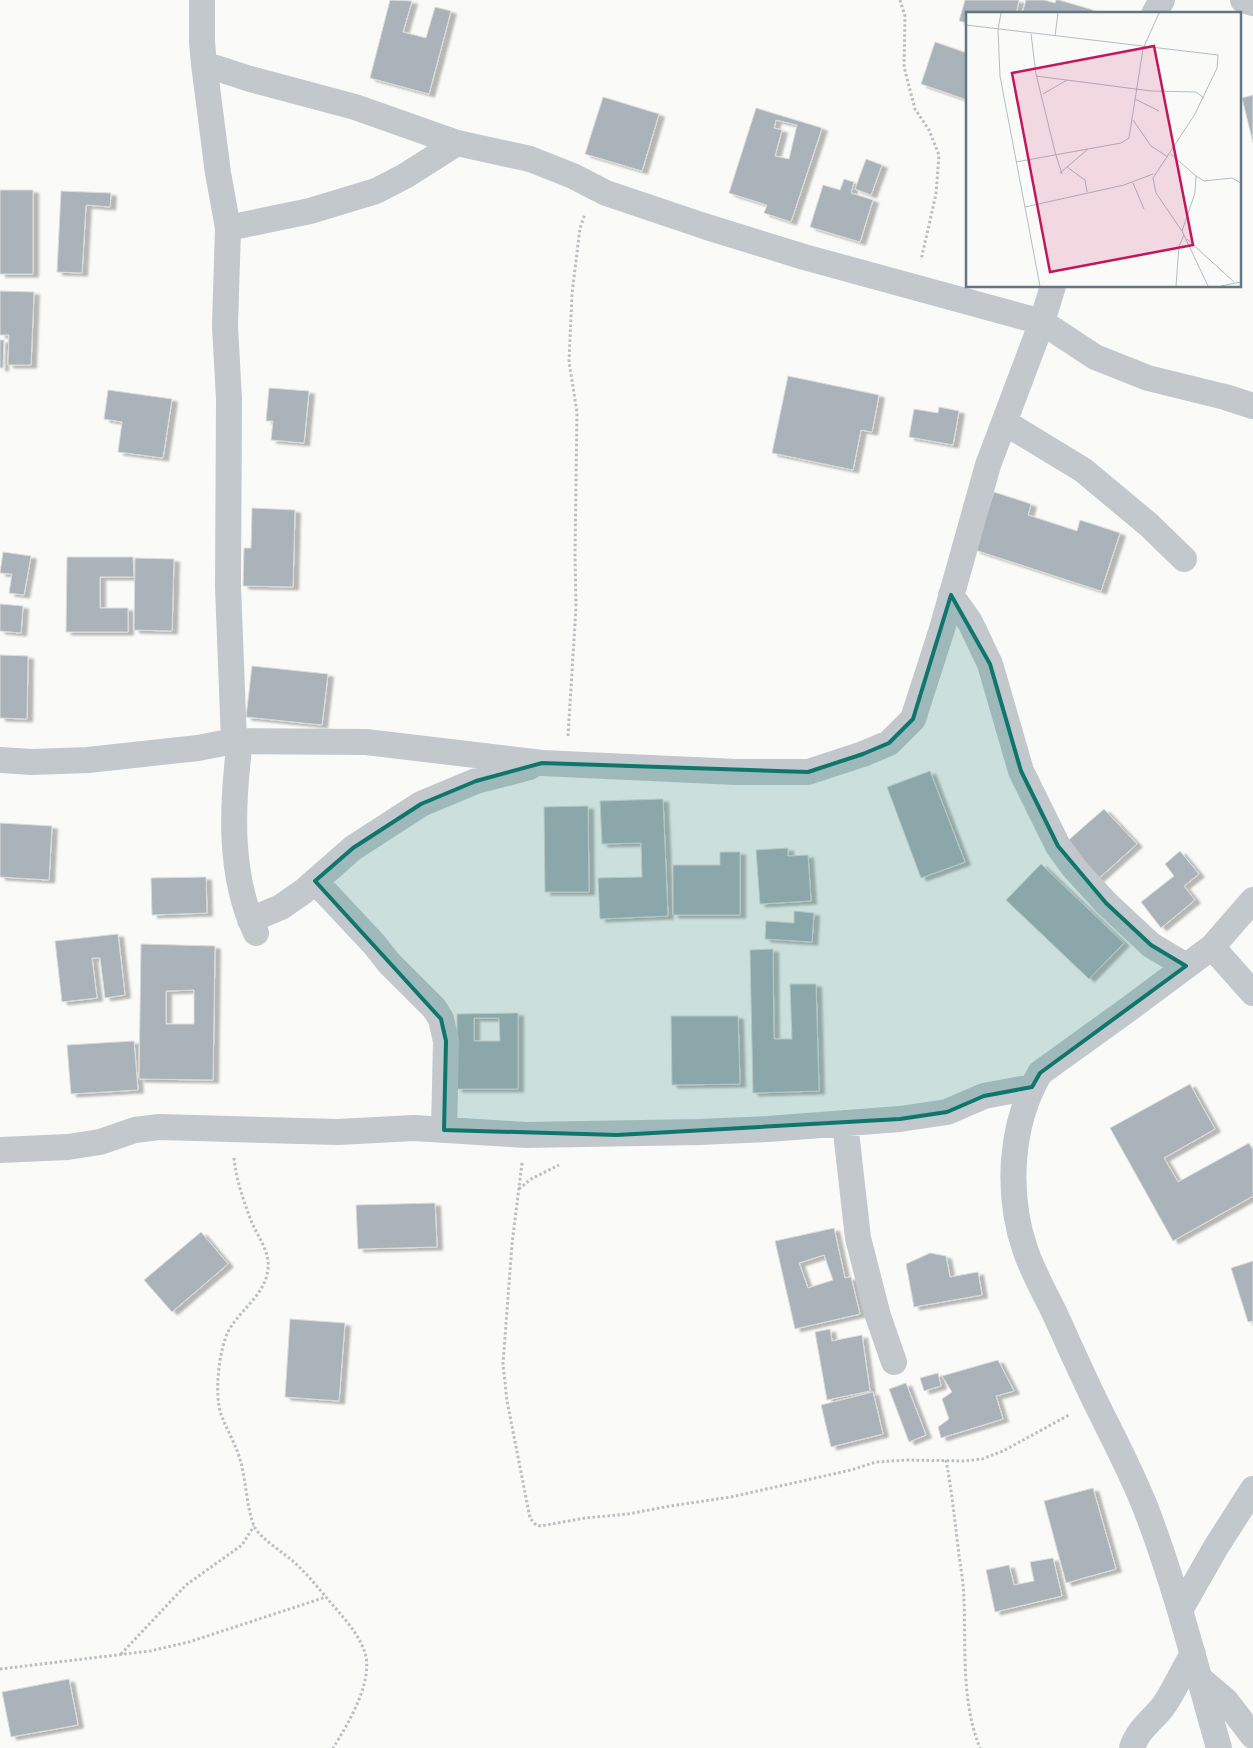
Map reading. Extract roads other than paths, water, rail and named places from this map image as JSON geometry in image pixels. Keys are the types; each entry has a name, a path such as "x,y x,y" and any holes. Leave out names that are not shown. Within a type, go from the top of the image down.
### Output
{"street":[{"path":"202,0 204,64 218,173 228,228 225,326 229,400 228,588 237,741 235,853 241,892 253,927 315,881 353,848 421,804 476,781 554,764"},
{"path":"1155,12 1162,0"},
{"path":"1243,0 1253,3"},
{"path":"204,64 250,79 355,106 457,144 530,159 573,176 606,193 716,230 804,257 1042,322 1095,357 1148,378 1253,406"},
{"path":"228,228 310,211 376,191 405,176 457,144"},
{"path":"0,760 32,762 88,760 198,748 237,741 366,742 554,764 737,772 808,772 863,754 888,743 913,718 952,594 988,465 1042,322 1051,288"},
{"path":"1004,422 1083,470 1149,525 1184,560"},
{"path":"952,594 970,622 990,664 1021,771 1058,846 1074,868 1106,903 1152,945 1186,966"},
{"path":"315,881 374,944 389,963 434,1008 441,1019 446,1040 444,1130"},
{"path":"1219,1748 1180,1610 1146,1510 1120,1449 1095,1401 1025,1249 1014,1203 1015,1154 1021,1116 1032,1087 1040,1073 1212,947 1253,900"},
{"path":"1212,947 1253,993"},
{"path":"0,1150 68,1147 100,1142 135,1130 159,1127 319,1132 414,1128 526,1135 699,1132 900,1119 947,1112 984,1096 1032,1087"},
{"path":"846,1123 858,1238 875,1307 894,1362"},
{"path":"1180,1610 1216,1547 1253,1489"},
{"path":"1196,1666 1253,1736"},
{"path":"1132,1748 1134,1740 1148,1722 1196,1666"}]}
